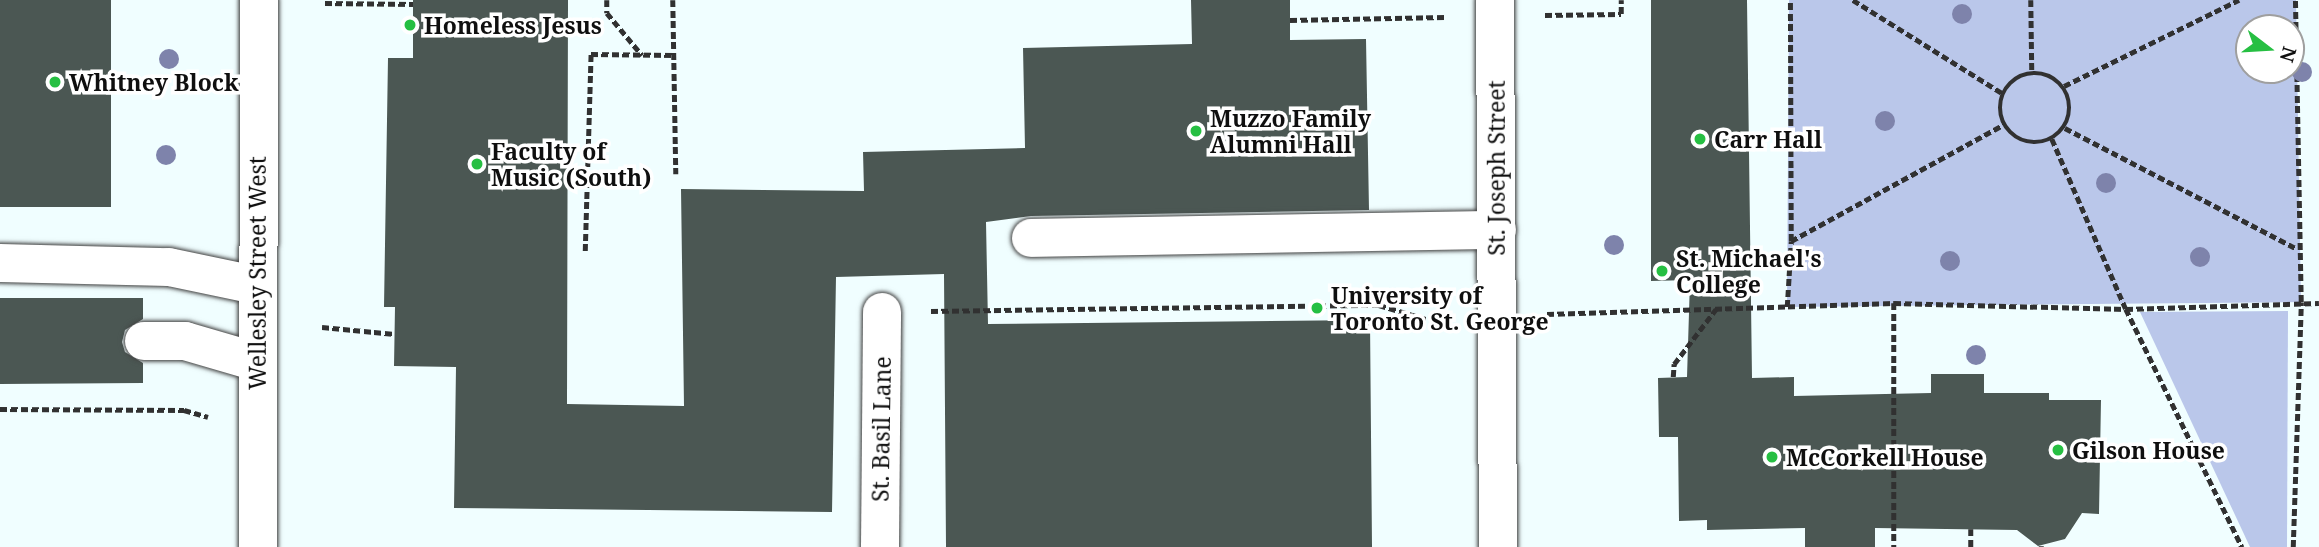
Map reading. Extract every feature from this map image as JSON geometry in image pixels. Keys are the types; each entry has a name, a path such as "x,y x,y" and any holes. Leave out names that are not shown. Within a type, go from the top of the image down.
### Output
{"street":[{"name":"Wellesley Street West","path":"258,0 255,285 258,547"},
{"name":"St. Joseph Street","path":"1495,0 1498,547"},
{"path":"1031,238 1497,230"},
{"path":"0,263 169,267 255,285"},
{"name":"St. Basil Lane","path":"880,547 882,312"},
{"path":"144,341 185,341 257,362"}],"path":[{"path":"607,0 607,13 642,55"},
{"path":"673,0 676,174"},
{"path":"1787,307 1791,242 1790,0"},
{"path":"1853,0 2002,93"},
{"path":"2031,0 2032,72"},
{"path":"2064,86 2239,0"},
{"path":"2293,547 2301,302 2297,249 2295,0"},
{"path":"325,3 413,4"},
{"path":"1290,20 1427,17"},
{"path":"585,251 591,54 674,55"},
{"path":"2032,72 2050,75 2064,86 2070,107 2065,128 2052,139 2034,144 2015,138 2003,125 1999,109 2002,93 2014,78 2032,72"},
{"path":"1791,242 2003,125"},
{"path":"2065,128 2297,249"},
{"path":"2052,139 2126,309 2242,547"},
{"path":"1894,303 1895,547"},
{"path":"1497,316 1894,303 2126,309 2319,303"},
{"path":"882,312 1379,305 1429,320"},
{"path":"1673,377 1674,365 1717,309"},
{"path":"323,327 395,334"},
{"path":"0,409 184,410"},
{"path":"1971,529 1971,547"}],"shaded area":[{"path":"1789,0 2296,0 2296,14 2235,14 2235,84 2297,84 2301,302 1787,307"},
{"path":"2288,311 2287,547 2250,547 2140,312"}],"building":[{"name":"Whitney Block","path":"0,0 111,0 111,207 0,207"},
{"path":"413,0 568,0 567,404 684,406 681,189 864,191 863,152 1025,148 1023,48 1192,44 1191,0 1290,0 1290,40 1366,39 1369,210 1031,216 986,222 988,324 1370,320 1372,547 946,547 944,274 836,277 832,512 454,508 456,367 394,366 395,307 384,307 388,58 413,58"},
{"path":"1651,0 1747,0 1752,378 1794,377 1794,396 1931,393 1931,374 1984,374 1984,393 2049,393 2049,400 2101,400 2099,514 2082,513 2065,539 2038,546 2017,530 1875,528 1875,547 1805,547 1805,528 1707,530 1707,520 1679,521 1678,437 1659,437 1658,378 1687,377 1690,280 1651,281"},
{"path":"0,298 143,298 143,319 125,330 122,342 125,352 143,363 143,383 0,384"}],"place":[{"name":"Homeless Jesus","path":"410,25"},
{"name":"Whitney Block","path":"55,82"},
{"name":"Muzzo Family Alumni Hall","path":"1196,131"},
{"name":"Carr Hall","path":"1700,139"},
{"name":"Faculty of Music (South)","path":"477,164"},
{"name":"St. Michael's College","path":"1662,271"},
{"name":"University of Toronto St. George","path":"1317,308"},
{"name":"Gilson House","path":"2058,450"},
{"name":"McCorkell House","path":"1772,457"}]}
